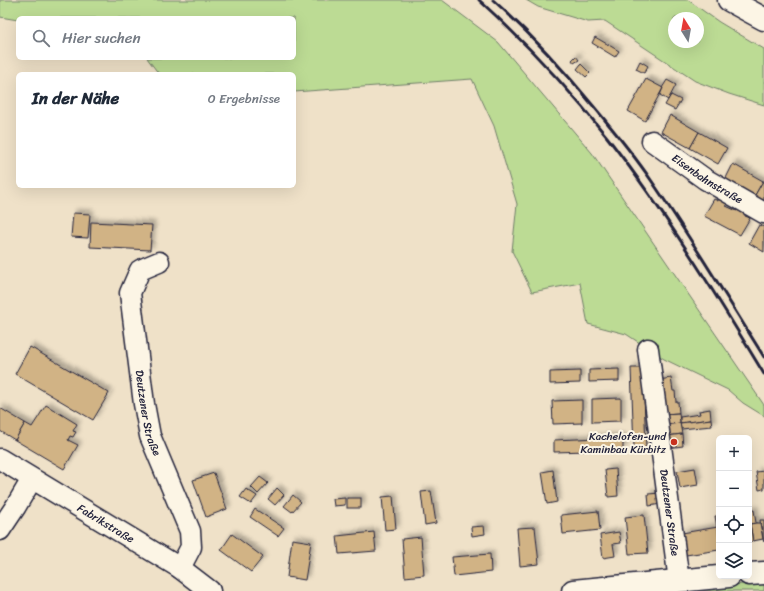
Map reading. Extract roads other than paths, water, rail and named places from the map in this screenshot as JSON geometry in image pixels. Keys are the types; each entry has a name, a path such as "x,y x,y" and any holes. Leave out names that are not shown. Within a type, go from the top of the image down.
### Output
{"main road":[{"path":"740,3 764,19"},
{"path":"752,574 764,573"},
{"path":"574,591 716,577"}],"street":[{"name":"Eisenbahnstraße","path":"652,141 705,179 764,213"},
{"name":"Deutzener Straße","path":"159,262 140,270 130,293 144,404 150,436 190,531 192,547 180,568"},
{"name":"Deutzener Straße","path":"648,349 679,581"},
{"name":"Fabrikstraße","path":"0,460 180,568 210,591"},
{"path":"0,530 32,479"}],"railway":[{"path":"479,0 546,66 607,137 669,224 708,283 764,374"},
{"path":"493,0 520,25 559,66 631,153 651,180 709,268 764,357"}],"place":[{"name":"Kachelofen-und Kaminbau Kürbitz","path":"674,442"}]}
